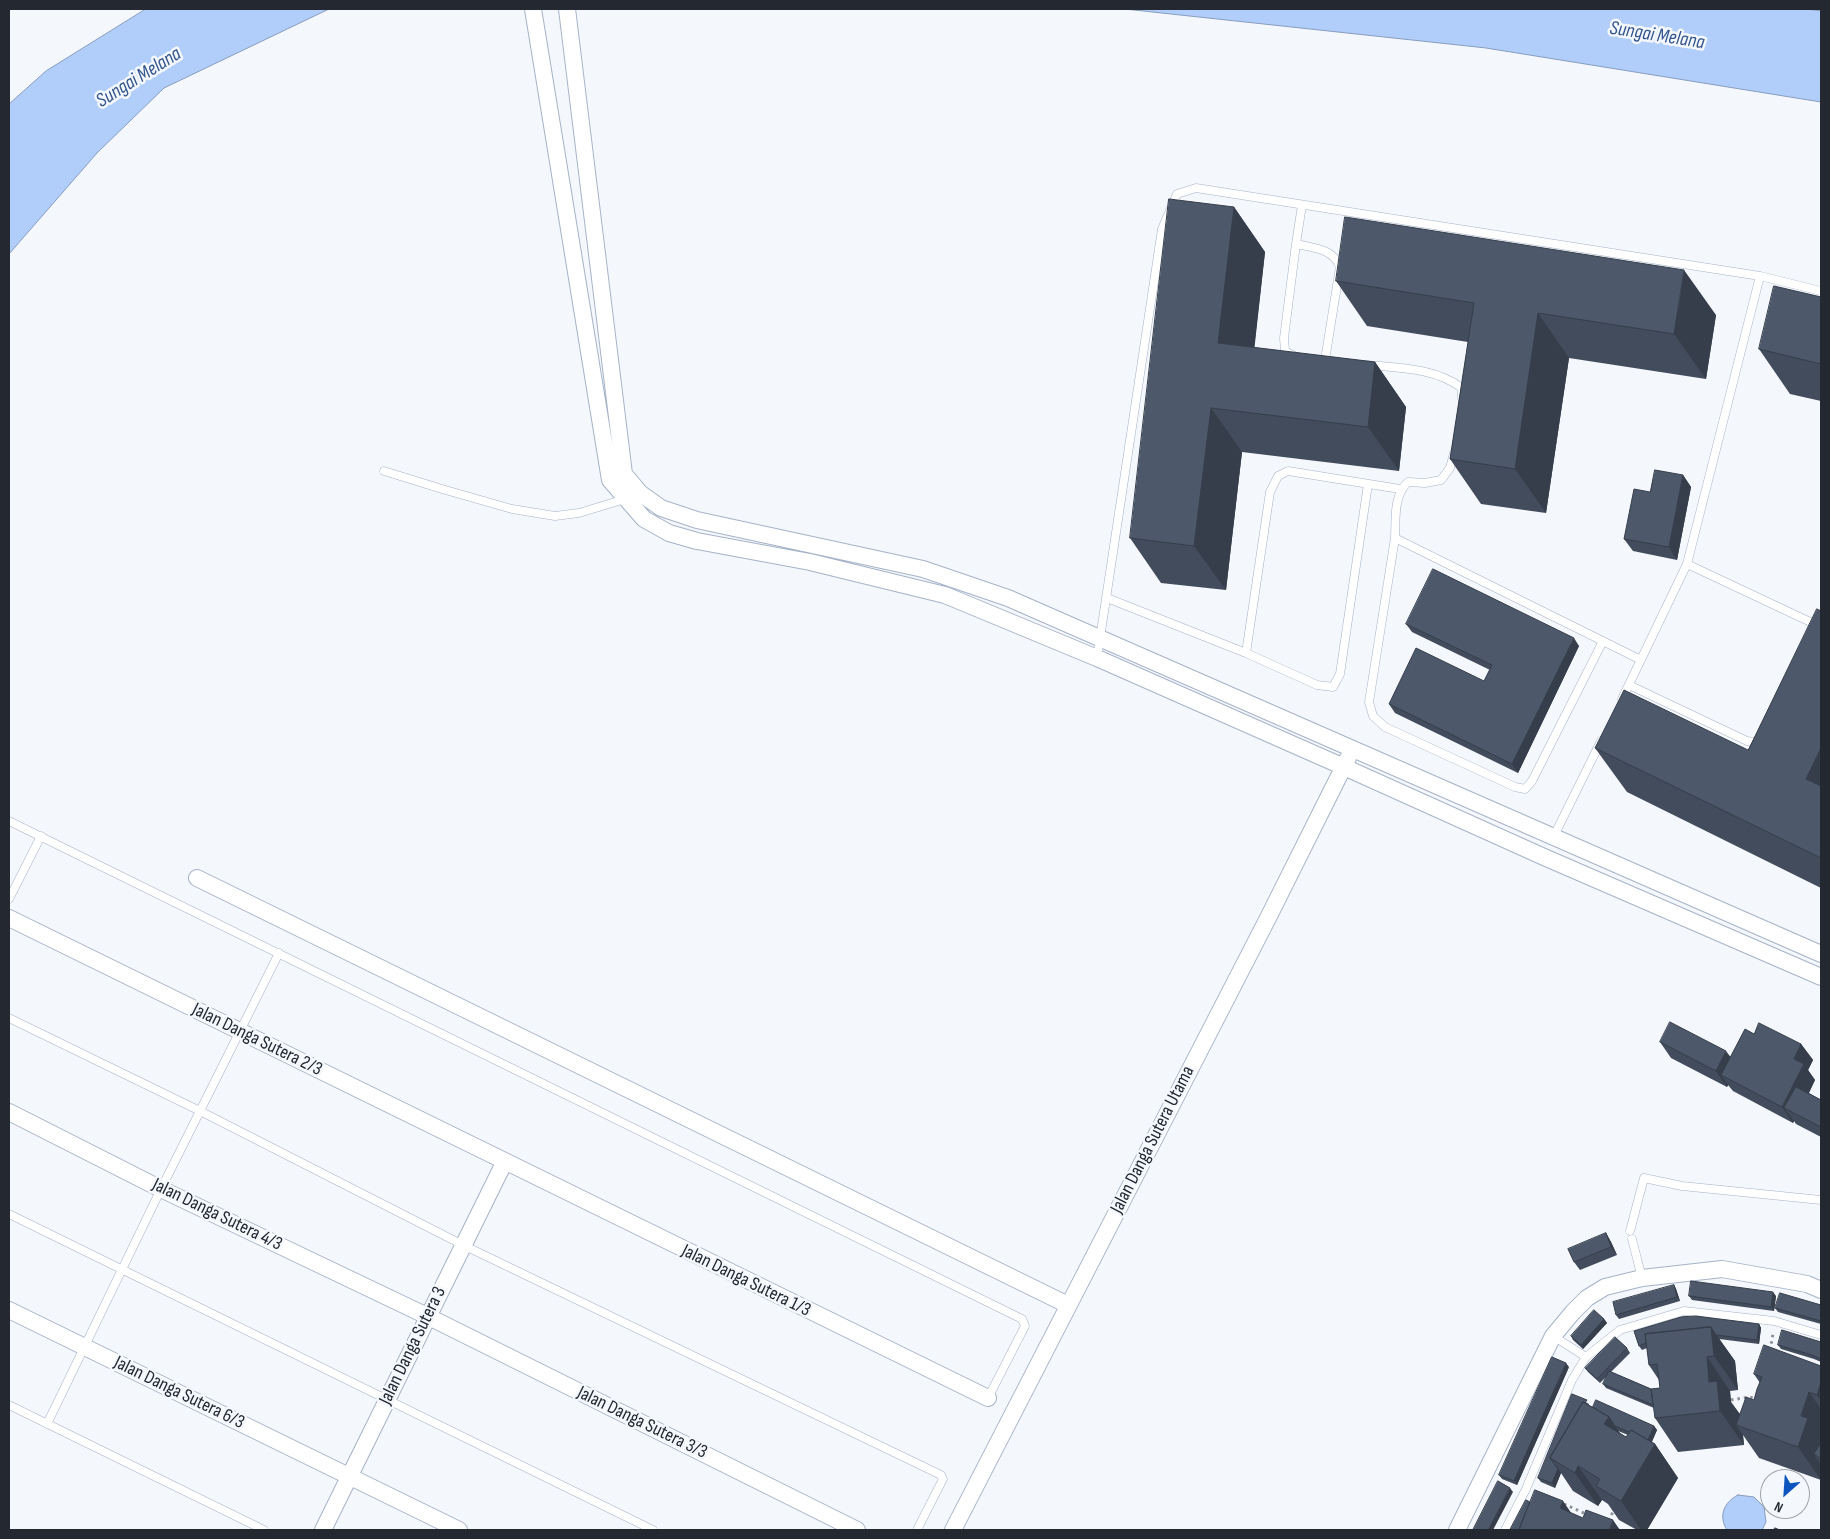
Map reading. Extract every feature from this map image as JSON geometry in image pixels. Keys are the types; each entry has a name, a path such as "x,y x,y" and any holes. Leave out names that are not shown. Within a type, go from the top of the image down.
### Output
{"street":[{"path":"533,9 610,480 624,499 644,519 669,533 697,541 810,562 945,596 1097,658 1344,766 1544,857 1821,977"},
{"path":"567,9 624,474 640,493 660,508 697,520 923,569 1008,598 1821,954"},
{"name":"Jalan Danga Sutera Utama","path":"953,1530 1268,918 1352,749"},
{"path":"1544,857 1553,838"},
{"path":"197,878 1068,1305"},
{"name":"Jalan Danga Sutera 2/3","path":"9,918 504,1163"},
{"name":"Jalan Danga Sutera 4/3","path":"9,1112 161,1189 427,1316"},
{"name":"Jalan Danga Sutera 1/3","path":"504,1163 988,1398"},
{"name":"Jalan Danga Sutera 3","path":"323,1530 504,1163"},
{"path":"1457,1530 1553,1336 1587,1298 1605,1287 1642,1278 1722,1269 1807,1284 1821,1290"},
{"name":"Jalan Danga Sutera 6/3","path":"9,1310 459,1530"},
{"name":"Jalan Danga Sutera 3/3","path":"427,1316 857,1530"}],"lane":[{"path":"1097,658 1162,229 1177,194 1196,188 1760,276 1821,291"},
{"path":"1302,205 1284,338 1285,350 1298,358 1307,358"},
{"path":"1296,244 1329,252 1337,258 1340,267 1325,360"},
{"path":"1620,702 1687,564 1760,276"},
{"path":"1316,359 1344,362"},
{"path":"1362,364 1427,372 1451,380 1462,388 1462,407"},
{"path":"1455,449 1450,468 1441,480 1424,483 1408,482 1400,489 1397,503 1395,538 1369,702 1373,716 1385,727 1525,789 1532,781 1603,641"},
{"path":"384,471 512,508 555,516 579,513 624,499"},
{"path":"1246,653 1270,492 1278,476 1288,471 1400,489"},
{"path":"1107,598 1246,653 1317,685 1333,687 1340,674 1368,484"},
{"path":"1395,538 1641,660"},
{"path":"1687,564 1821,627"},
{"path":"1629,685 1747,741 1764,743 1768,739"},
{"path":"1553,838 1603,738"},
{"path":"9,821 1022,1319 1025,1326 988,1398"},
{"path":"9,899 41,836"},
{"path":"47,1424 161,1189 279,953"},
{"path":"9,1018 200,1111 463,1245 941,1475 943,1479 917,1530"},
{"path":"1630,1231 1644,1178 1682,1186 1821,1200"},
{"path":"9,1214 653,1530"},
{"path":"1632,1239 1642,1278"},
{"path":"1505,1530 1526,1488 1572,1380 1586,1357 1620,1330 1684,1311 1774,1321 1821,1335"},
{"path":"1553,1336 1586,1357"},
{"path":"9,1405 264,1530"}],"path":[{"path":"1770,1351 1774,1321"},
{"path":"1731,1400 1749,1397 1763,1400"},
{"path":"1559,1502 1592,1516"},
{"path":"1600,1520 1608,1523 1615,1508"}],"water":[{"name":"Sungai Melana","path":"146,9 329,9 164,88 97,153 9,254 9,104 46,71"},
{"name":"Sungai Melana","path":"1125,9 1806,9 1821,11 1821,102 1486,48"},
{"path":"1738,1495 1754,1497 1760,1503 1760,1519 1766,1519 1766,1522 1762,1530 1727,1530 1724,1525 1723,1515 1726,1505"}],"building":[{"path":"1169,199 1234,207 1218,343 1375,362 1368,427 1211,408 1194,546 1130,538"},
{"path":"1345,217 1684,270 1674,334 1538,313 1515,469 1450,459 1474,303 1336,281"},
{"path":"1774,286 1821,297 1821,364 1759,349"},
{"path":"1655,470 1683,475 1669,547 1624,539 1634,489 1650,492"},
{"path":"1433,569 1574,638 1512,764 1389,704 1416,648 1484,681 1492,665 1406,624"},
{"path":"1817,609 1821,611 1821,748 1806,779 1821,786 1821,858 1595,748 1624,690 1748,750"},
{"path":"1670,1022 1726,1051 1716,1071 1660,1042"},
{"path":"1759,1023 1801,1044 1794,1059 1804,1064 1782,1107 1721,1075 1745,1029 1754,1034"},
{"path":"1796,1087 1821,1100 1821,1127 1784,1108"},
{"path":"1606,1233 1611,1247 1574,1262 1568,1249"},
{"path":"1691,1281 1773,1292 1771,1307 1689,1296"},
{"path":"1674,1285 1677,1297 1616,1315 1613,1302"},
{"path":"1780,1293 1821,1305 1821,1321 1775,1308"},
{"path":"1594,1310 1604,1319 1581,1345 1571,1336"},
{"path":"1696,1316 1759,1324 1757,1340 1716,1335 1711,1327 1645,1334 1646,1343 1639,1346 1634,1331 1681,1317"},
{"path":"1711,1327 1714,1356 1707,1357 1709,1382 1717,1381 1720,1411 1655,1418 1651,1389 1660,1388 1657,1364 1649,1365 1645,1334"},
{"path":"1782,1330 1821,1342 1821,1359 1778,1345"},
{"path":"1615,1337 1627,1348 1597,1379 1585,1368"},
{"path":"1764,1345 1821,1366 1821,1382 1817,1395 1809,1392 1801,1416 1808,1418 1798,1447 1736,1425 1746,1397 1754,1400 1762,1377 1754,1374"},
{"path":"1552,1357 1566,1363 1514,1481 1499,1475"},
{"path":"1609,1371 1651,1389 1653,1405 1603,1384"},
{"path":"1572,1394 1587,1400 1585,1403 1583,1402 1550,1458 1558,1469 1552,1483 1538,1478"},
{"path":"1596,1400 1654,1426 1648,1440 1631,1430 1629,1432 1615,1426 1609,1417 1593,1407"},
{"path":"1583,1402 1609,1417 1604,1424 1626,1437 1631,1430 1655,1444 1621,1501 1596,1486 1600,1479 1578,1466 1575,1473 1550,1458"},
{"path":"1821,1443 1821,1459 1814,1454"},
{"path":"1498,1481 1510,1488 1488,1530 1473,1530"},
{"path":"1535,1490 1563,1501 1560,1508 1583,1518 1586,1510 1613,1520 1609,1530 1519,1530"},
{"path":"1526,1500 1530,1502 1519,1530 1510,1530"}]}
